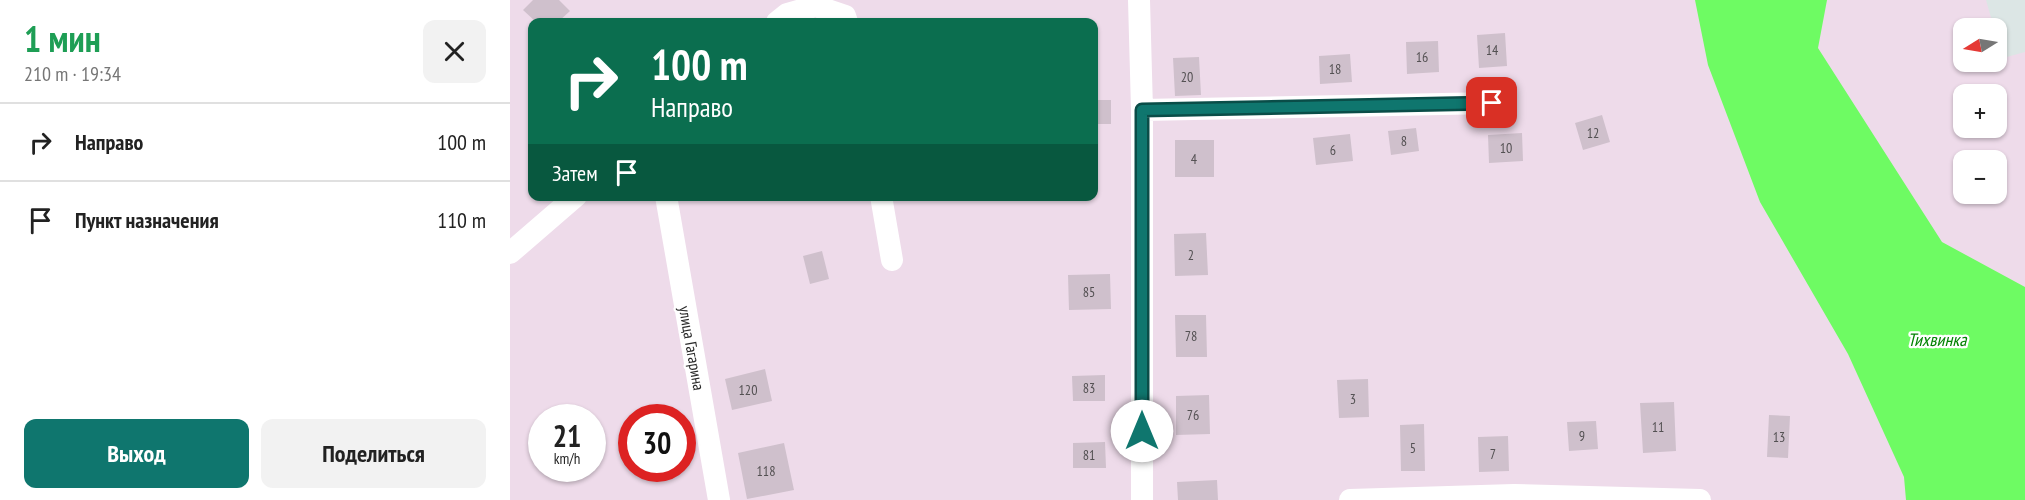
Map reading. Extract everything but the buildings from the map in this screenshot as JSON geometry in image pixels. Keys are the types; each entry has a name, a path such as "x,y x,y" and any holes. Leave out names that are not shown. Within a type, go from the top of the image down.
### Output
{"street":[{"path":"1139,0 1142,110 1142,500"},
{"path":"782,18 787,14 816,6 846,18"},
{"path":"1142,110 1492,103"},
{"path":"510,253 570,201"},
{"name":"улица Гагарина","path":"667,201 719,500"},
{"path":"882,201 892,260"},
{"path":"1350,500 1514,495 1700,500"}],"shaded area":[{"path":"1986,0 2025,0 2025,52 2007,57 2007,18 1991,18"}],"water":[{"name":"Тихвинка","path":"1695,0 1827,0 1818,48 1942,242 2025,287 2025,500 1906,500 1904,477 1848,354 1760,202 1708,65"}],"route":[{"path":"1142,431 1142,110 1492,103"}]}
